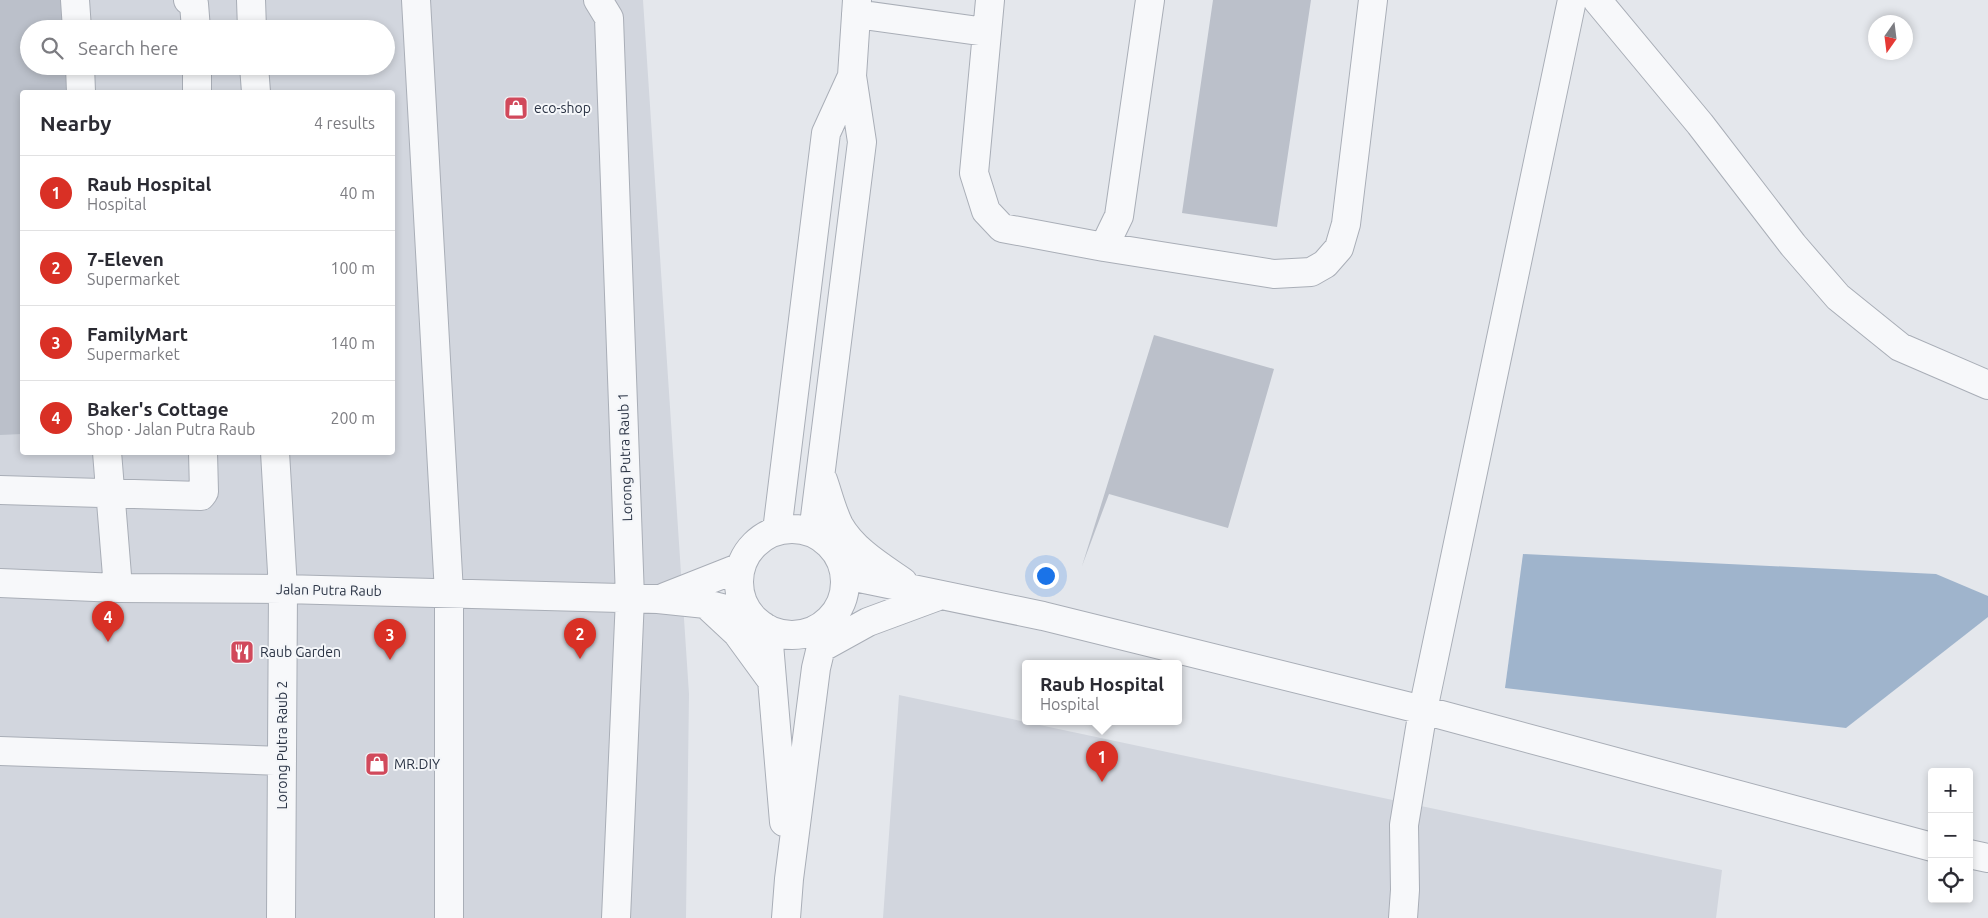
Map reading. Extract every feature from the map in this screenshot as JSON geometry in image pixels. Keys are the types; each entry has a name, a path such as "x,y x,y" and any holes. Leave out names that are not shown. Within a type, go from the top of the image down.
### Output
{"street":[{"path":"75,0 76,20"},
{"path":"188,0 194,4 195,20"},
{"path":"251,0 252,20"},
{"path":"416,0 449,593 449,918"},
{"name":"Lorong Putra Raub 1","path":"598,0 609,18 630,598 616,918"},
{"path":"990,0 974,173 980,198 986,211 1002,228 1104,247 1274,274 1311,272 1325,264 1339,248 1346,224 1373,0"},
{"path":"1104,247 1119,216 1150,0"},
{"path":"1403,918 1405,890 1404,825 1423,710 1572,0"},
{"path":"1597,0 1700,124 1792,245 1838,297 1900,347 1988,385"},
{"path":"813,533 862,142 852,76 856,7 986,32"},
{"path":"81,75 82,90"},
{"path":"197,75 197,90"},
{"path":"255,75 256,90"},
{"path":"777,530 826,133 852,76"},
{"path":"107,455 118,588"},
{"path":"0,490 201,496 204,492 203,455"},
{"name":"Lorong Putra Raub 2","path":"275,455 283,588 281,918"},
{"path":"821,474 838,524 849,538 864,554 927,592"},
{"path":"786,918 789,879 824,635 837,610 845,584 840,558 829,543 813,533 795,528 777,530 761,538 748,551 741,567 738,583 742,600 769,644 789,879"},
{"path":"658,599 741,567"},
{"name":"Jalan Putra Raub","path":"0,583 118,588 283,588 658,599 706,604 756,620"},
{"path":"845,584 874,590 927,592 1043,616 1423,710 1928,846"},
{"path":"756,620 778,633 795,635 812,631 824,635 868,622 927,592"},
{"path":"706,604 736,633 773,683"},
{"path":"0,751 282,762"},
{"path":"1973,855 1988,858"}],"shaded area":[{"path":"0,0 643,0 689,694 686,918 0,918"},
{"path":"899,695 1022,721 1022,725 1040,725 1722,870 1716,918 883,918"}],"water":[{"path":"1523,554 1936,574 1988,596 1988,617 1846,728 1505,688"}],"building":[{"path":"0,0 70,0 71,20 20,20 20,75 74,75 75,90 20,90 20,434 0,435"},
{"path":"1213,0 1311,0 1277,227 1182,213"},
{"path":"1154,335 1274,369 1228,528 1109,494 1082,566"}],"place":[{"name":"eco-shop","path":"516,108"},
{"name":"Baker's Cottage","path":"108,642"},
{"name":"Raub Garden","path":"242,652"},
{"name":"7-Eleven","path":"580,659"},
{"name":"FamilyMart","path":"390,660"},
{"name":"MR.DIY","path":"377,764"},
{"name":"Raub Hospital","path":"1102,782"}]}
